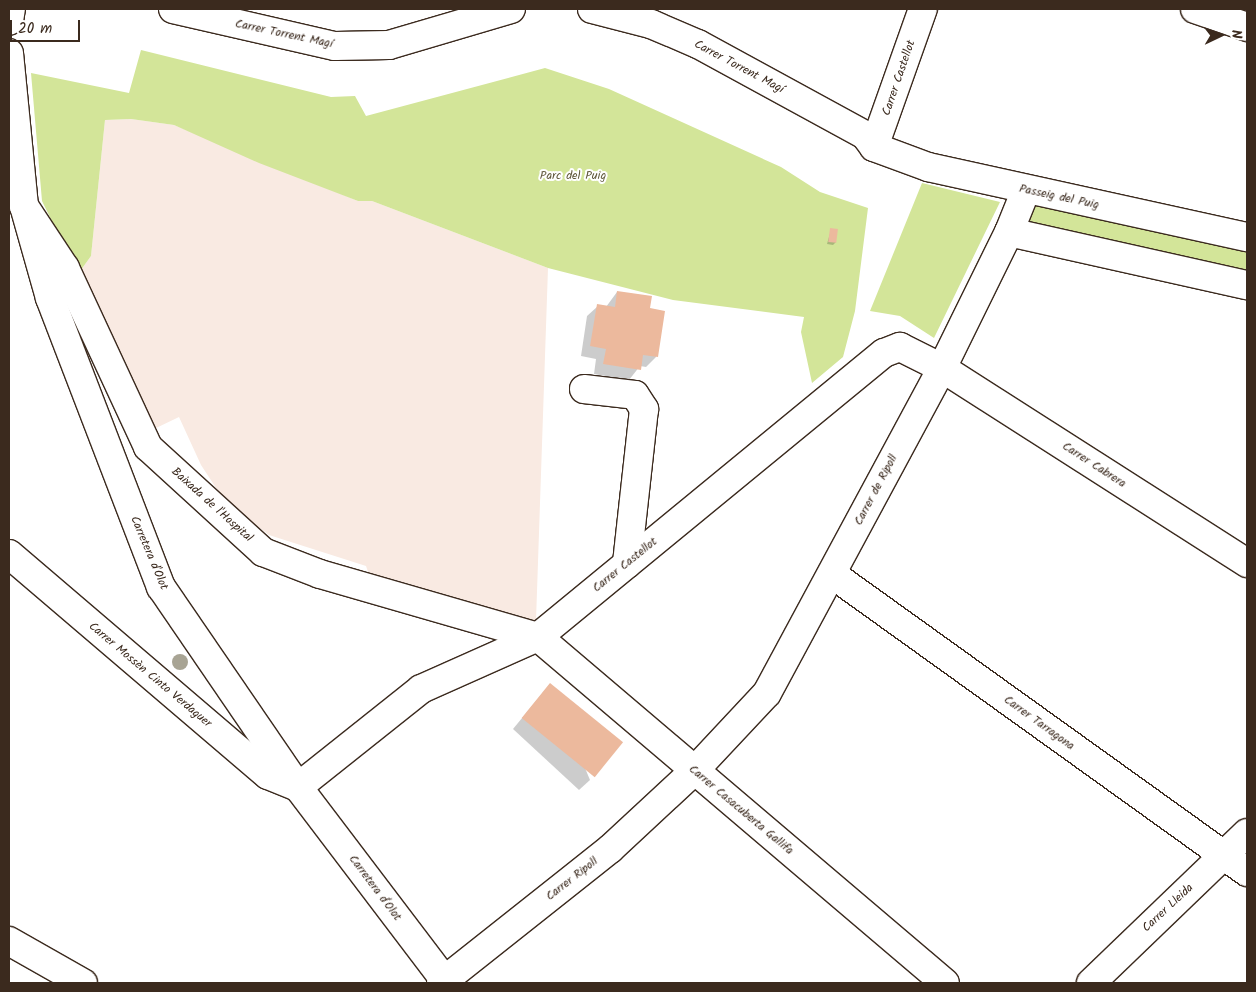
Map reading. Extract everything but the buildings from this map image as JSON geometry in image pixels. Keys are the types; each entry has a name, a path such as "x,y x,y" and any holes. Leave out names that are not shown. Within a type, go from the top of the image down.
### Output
{"street":[{"path":"9,21 11,9"},
{"name":"Carrer Torrent Magí","path":"174,9 335,46 389,45 511,9"},
{"name":"Carrer Torrent Magí","path":"592,9 650,24 698,44 865,135 874,147"},
{"name":"Carrer Castellot","path":"874,147 923,9"},
{"path":"1195,9 1247,27"},
{"name":"Carretera d'Olot","path":"9,53 24,206 50,298 161,586 298,787 444,982"},
{"name":"Passeig del Puig","path":"874,147 928,167 1247,237"},
{"name":"Carrer de Ripoll","path":"695,770 768,693 942,368 1009,232 1026,190"},
{"name":"Baixada de l'Hospital","path":"24,206 66,268 148,447 263,552 320,574 538,637"},
{"path":"1009,232 1247,285"},
{"name":"Carrer Castellot","path":"298,787 421,689 538,637 884,353 900,347 942,368"},
{"name":"Carrer Cabrera","path":"942,368 1247,563"},
{"path":"584,389 635,395 644,409 627,564"},
{"name":"Carrer Mossèn Cinto Verdaguer","path":"9,554 268,775 298,787"},
{"name":"Carrer Tarragona","path":"832,574 1247,872"},
{"name":"Carrer Casacuberta Gallifa","path":"538,637 945,983"},
{"name":"Carrer Ripoll","path":"444,982 610,849 695,770"},
{"name":"Carrer Lleida","path":"1090,983 1247,833"},
{"path":"9,941 82,983"}],"shaded area":[{"path":"131,119 174,125 358,201 372,201 548,268 536,621 368,572 366,566 269,535 226,503 201,465 179,417 154,429 78,274 91,256 105,120"}],"green space":[{"name":"Parc del Puig","path":"141,50 331,97 355,96 366,116 545,68 609,89 781,167 820,192 868,208 855,311 843,357 812,383 801,332 804,317 673,300 548,268 372,201 358,201 259,163 174,125 131,119 105,120 91,256 78,274 42,201 31,73 129,93"},
{"path":"922,183 1000,202 934,338 900,316 870,311"},
{"path":"1034,204 1247,248 1247,274 1026,224"}]}
